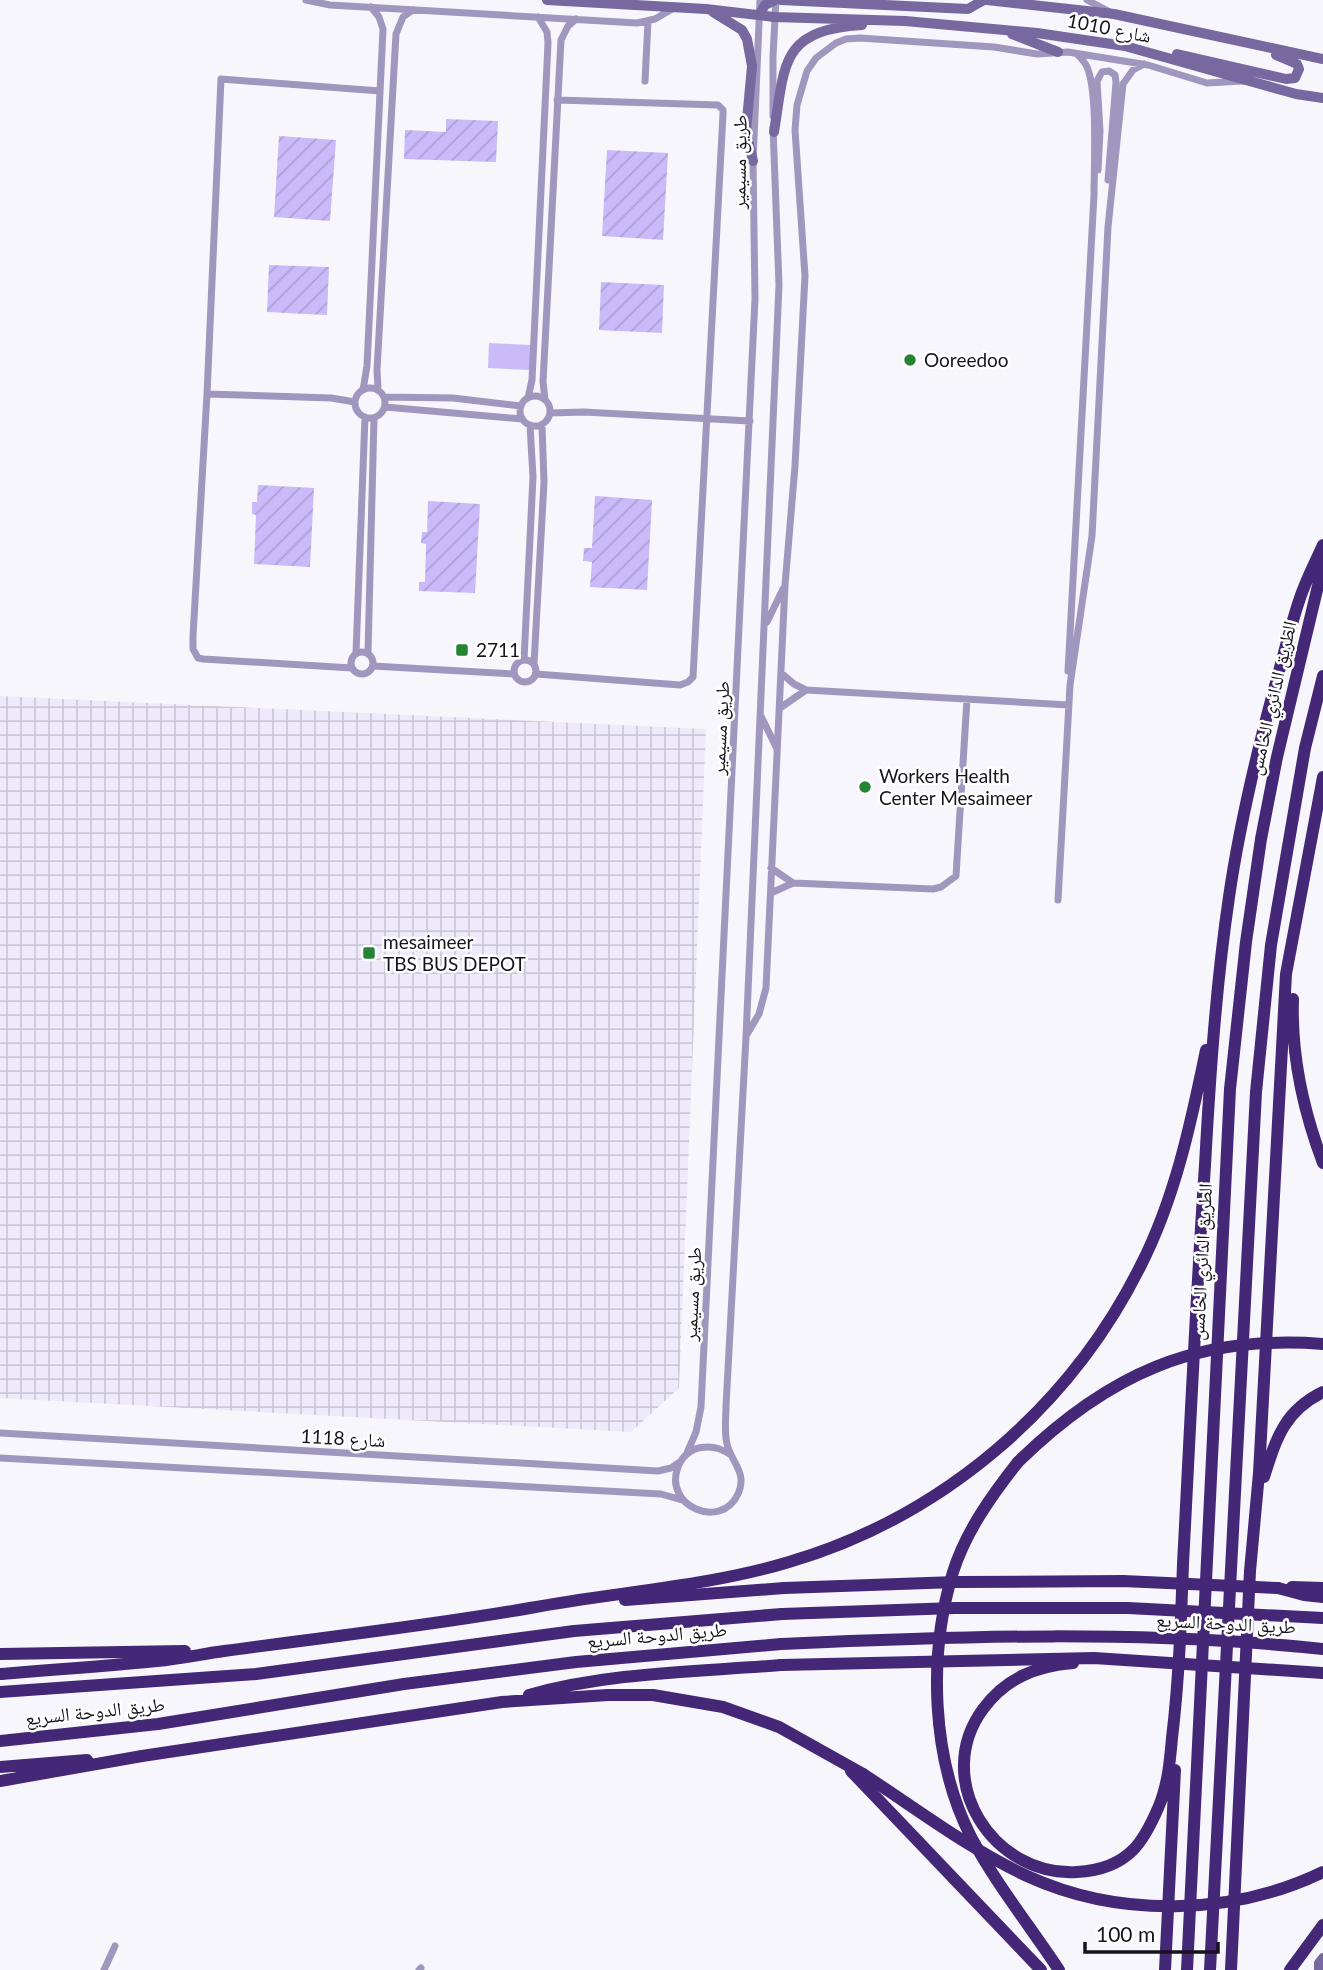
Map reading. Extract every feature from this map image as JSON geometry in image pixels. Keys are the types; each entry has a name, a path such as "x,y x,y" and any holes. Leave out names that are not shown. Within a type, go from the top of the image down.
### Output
{"highway":[{"path":"1165,1970 1199,1260 1217,991 1229,895 1257,752 1299,601 1323,545"},
{"name":"الطريق الدائري الخامس","path":"1187,1970 1230,1089 1246,942 1261,839 1277,757 1323,565"},
{"path":"1210,1970 1256,1092 1271,945 1305,748 1323,676"},
{"path":"1231,1970 1250,1571 1259,1473 1286,974 1323,777"},
{"path":"1300,902 1294,978 1295,1054 1306,1113 1323,1162"},
{"path":"0,1674 162,1661 464,1620 752,1572 821,1552 861,1536 904,1514 947,1489 1007,1442 1068,1378 1111,1318 1141,1265 1172,1188 1194,1109 1217,991"},
{"path":"1059,1970 994,1876 970,1835 945,1758 937,1716 937,1669 942,1622 953,1571 983,1511 1018,1462 1047,1434 1097,1396 1137,1374 1174,1359 1227,1346 1267,1342 1323,1344"},
{"path":"1250,1571 1264,1477 1276,1439 1287,1420 1300,1406 1323,1392"},
{"path":"531,1607 785,1588 956,1582 1124,1581 1323,1588"},
{"path":"1278,1588 1323,1597"},
{"name":"طريق الدوحة السريع","path":"0,1692 256,1674 574,1631 782,1614 955,1608 1128,1608 1323,1618"},
{"name":"طريق الدوحة السريع","path":"0,1741 158,1724 404,1684 562,1664 781,1644 1043,1635 1127,1637 1323,1649"},
{"path":"0,1654 224,1651"},
{"path":"502,1702 558,1686 781,1665 1094,1658 1323,1673"},
{"path":"1136,1660 1046,1666 1030,1671 1007,1684 980,1713 969,1739 964,1768 972,1806 997,1843 1026,1862 1051,1871 1086,1871 1109,1866 1135,1849 1151,1823 1165,1791 1176,1703"},
{"path":"0,1782 142,1756 502,1702 653,1695 723,1707 779,1727 838,1759 999,1862 1058,1888 1100,1899 1166,1906 1225,1902 1267,1895 1323,1872"},
{"path":"0,1767 142,1756"},
{"path":"838,1759 1041,1970"},
{"path":"1290,1970 1323,1925"}],"street":[{"name":"شارع 1010","path":"306,0 330,5 648,21 674,8"},
{"name":"شارع 1010","path":"547,0 706,9 774,17 905,21 998,29 1125,46 1296,94 1323,98"},
{"name":"طريق مسيمير","path":"684,1457 696,1432 701,1407 750,421 755,299 753,161 760,0"},
{"path":"759,15 765,5 777,0 968,9 986,0"},
{"name":"طريق مسيمير","path":"731,1455 727,1442 726,1406 746,1037 779,285 774,132 774,17 777,0"},
{"name":"شارع 1010","path":"986,0 1114,14 1323,59"},
{"name":"شارع 1010","path":"1087,0 1114,14"},
{"path":"370,418 357,410 355,402 363,390 367,366 383,36 379,17 371,7"},
{"path":"706,9 734,24 747,39 752,66 746,131 753,161"},
{"path":"378,390 396,38 400,22 413,10"},
{"path":"523,419 521,406 528,398 532,380 548,43 547,32 538,17"},
{"path":"384,407 523,419 530,425 542,425 547,420 550,413 543,382 561,44 565,30 576,19"},
{"path":"645,81 648,21"},
{"path":"774,132 784,69 802,42 825,29 905,21"},
{"path":"998,29 1058,52"},
{"path":"1125,46 1172,53 1286,79 1292,79 1299,72 1298,66 1292,60 1196,31"},
{"path":"383,36 390,33 396,38"},
{"path":"746,1037 755,1022 764,996 771,893 785,585 795,466 805,276 795,130 796,105 807,71 816,58 829,47 846,39 994,47 1037,54 1075,53 1144,64 1207,83 1247,80"},
{"path":"548,43 561,44"},
{"path":"1075,53 1083,60 1090,75 1094,195"},
{"path":"1058,900 1070,685 1092,536 1110,198 1123,84 1133,70 1144,64"},
{"path":"1070,685 1068,667 1094,195 1100,144 1097,81 1100,74 1109,71 1116,79 1109,146 1110,198"},
{"path":"356,653 362,651 373,658 373,666 365,674 352,668 203,659 198,658 193,649 221,79 380,91"},
{"path":"536,674 680,685 694,677 723,110 718,106 557,100"},
{"path":"363,390 373,388 384,397 381,414 370,418"},
{"path":"207,394 331,398 355,402"},
{"path":"528,398 536,396 545,399"},
{"path":"384,397 453,398 521,406"},
{"path":"550,413 584,412 750,421"},
{"path":"352,668 351,661 356,653 370,418"},
{"path":"368,653 370,418"},
{"path":"524,660 533,477 530,425"},
{"path":"373,666 514,674 525,683 532,680 536,674 534,664 544,482 542,425"},
{"path":"765,626 785,585"},
{"path":"524,660 534,664"},
{"path":"514,674 516,665 524,660"},
{"path":"781,673 806,690 1069,705"},
{"path":"780,708 806,690"},
{"path":"771,893 793,883 933,889 941,887 956,876 967,699"},
{"path":"761,715 777,750"},
{"path":"771,868 793,883"},
{"name":"شارع 1118","path":"0,1433 658,1471 671,1468 684,1457"},
{"path":"704,1446 714,1447 731,1455 741,1474 738,1496 731,1505 721,1511 710,1513 690,1508 682,1500 675,1480 684,1457 704,1446"},
{"name":"شارع 1118","path":"0,1458 649,1493 682,1500"},
{"path":"104,1970 115,1946"},
{"path":"1319,1970 1323,1958"}],"shaded area":[{"path":"446,119 498,121 496,162 404,159 405,130 446,132"},
{"path":"279,136 336,140 330,221 274,217"},
{"path":"607,150 668,153 663,240 602,236"},
{"path":"269,265 329,267 327,315 267,312"},
{"path":"601,282 664,285 662,333 599,330"},
{"path":"489,343 531,345 530,370 488,368"},
{"path":"258,485 314,488 310,567 254,564 256,515 252,514 252,502 257,502"},
{"path":"595,496 652,500 647,590 590,587 592,562 583,561 584,548 592,548"},
{"path":"428,501 480,504 475,593 419,591 419,582 425,582 426,544 421,543 422,532 427,532"},
{"path":"0,696 706,729 679,1388 631,1432 0,1398"}],"place":[{"name":"Ooreedoo","path":"910,360"},
{"name":"2711","path":"462,650"},
{"name":"Workers Health Center Mesaimeer","path":"865,787"},
{"name":"mesaimeer TBS BUS DEPOT","path":"369,953"}]}
